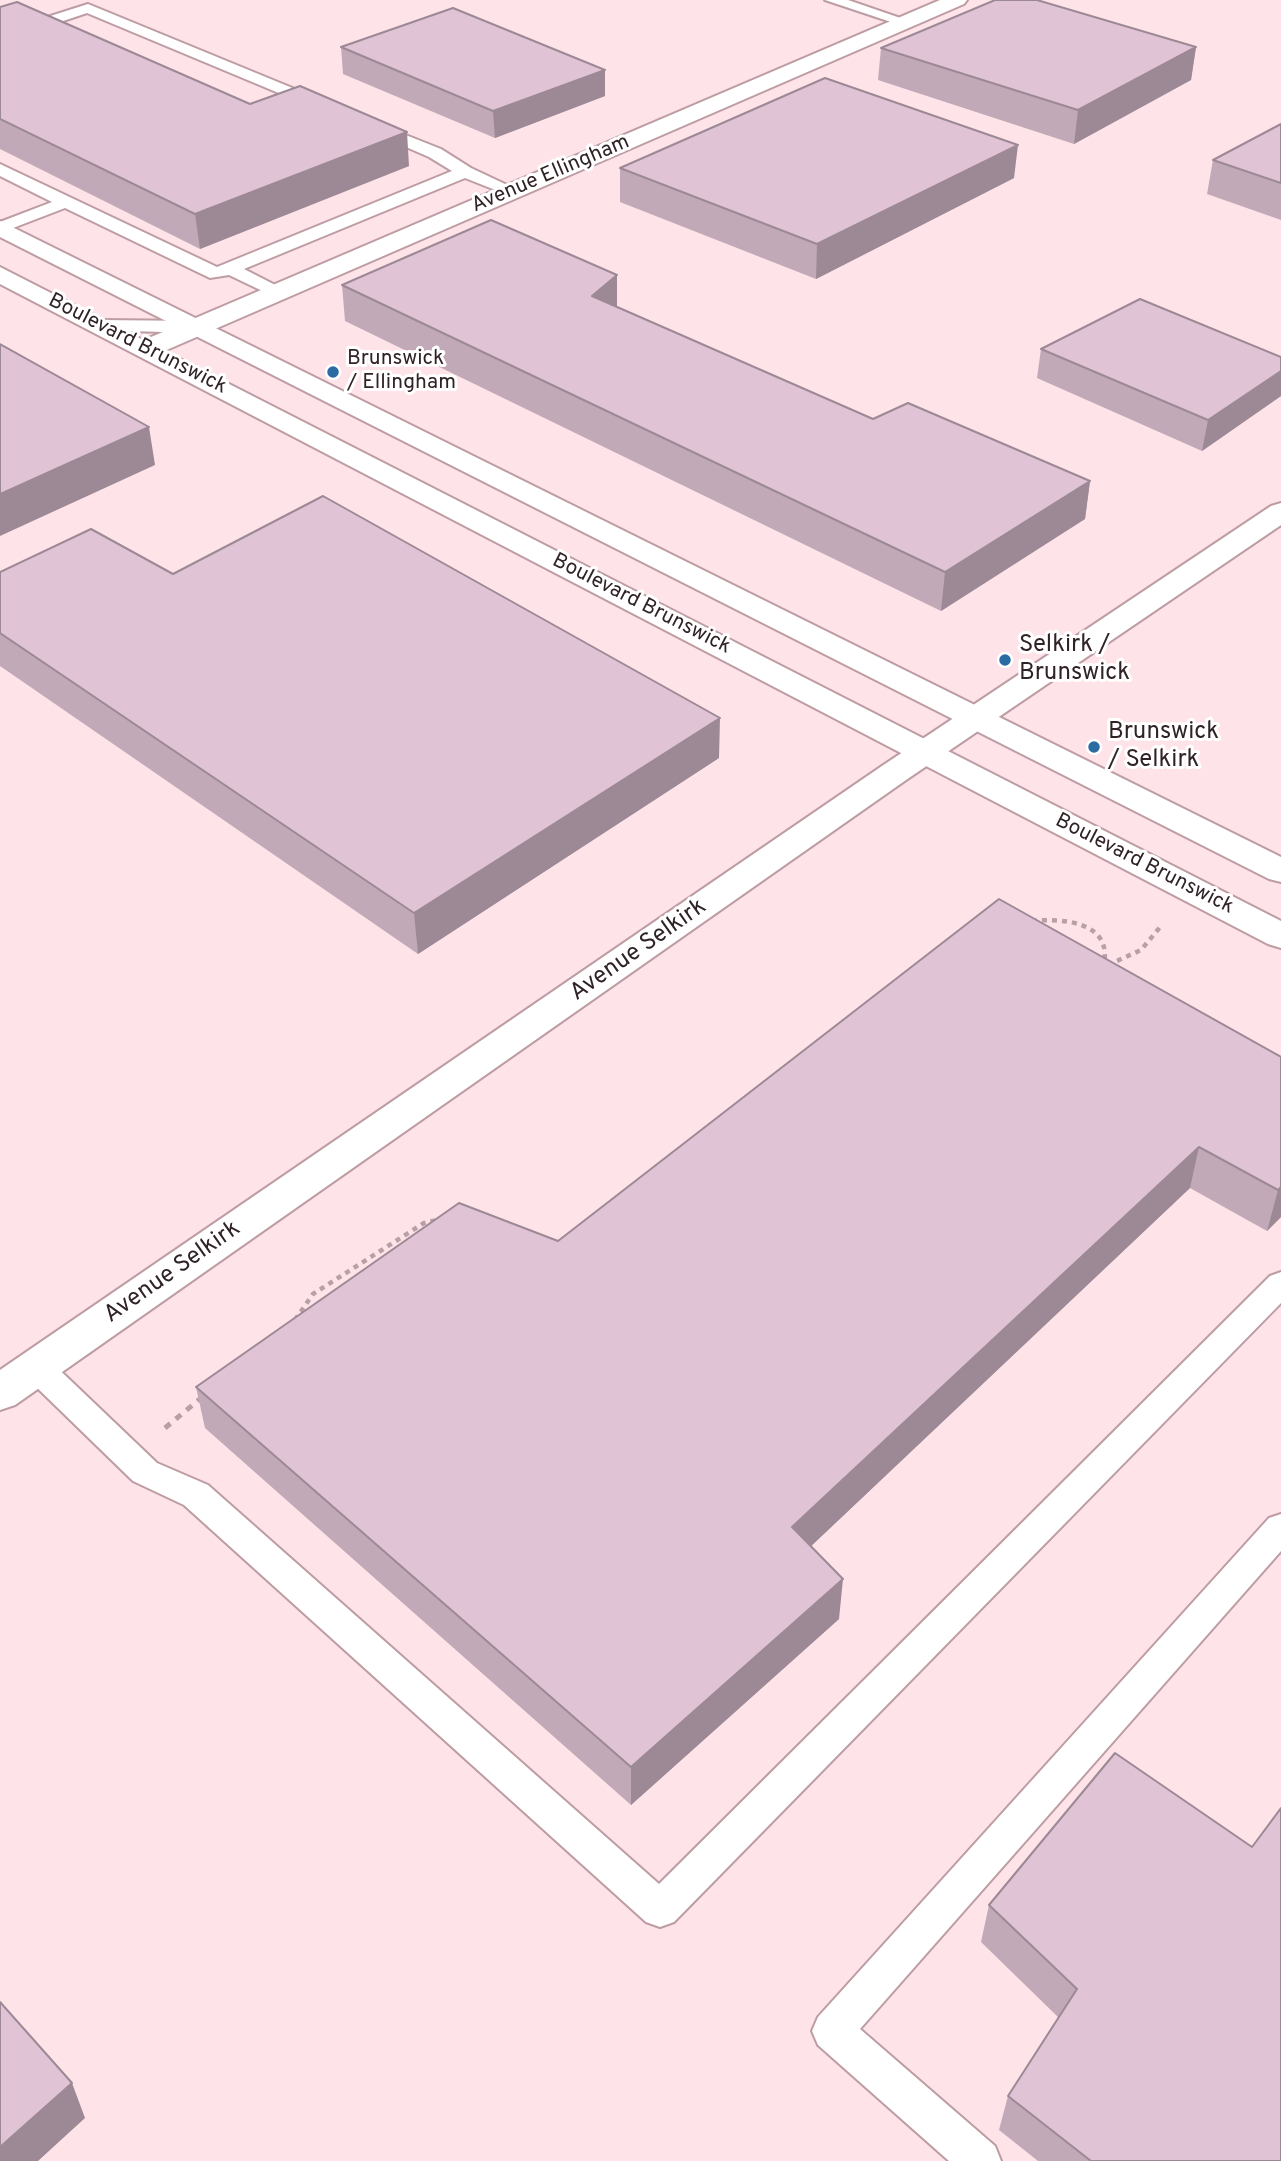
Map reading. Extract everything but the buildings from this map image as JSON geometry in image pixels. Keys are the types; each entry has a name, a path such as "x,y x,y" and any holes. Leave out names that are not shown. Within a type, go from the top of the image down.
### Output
{"street":[{"name":"Avenue Ellingham","path":"146,349 957,0"},
{"name":"Boulevard Brunswick","path":"0,228 1281,871"},
{"name":"Boulevard Brunswick","path":"0,274 1281,936"},
{"name":"Avenue Selkirk","path":"0,1394 925,752 1281,512"}],"lane":[{"path":"832,0 905,22"},
{"path":"0,37 88,8 332,110"},
{"path":"358,121 435,153 465,172 513,192"},
{"path":"0,170 216,274 465,172"},
{"path":"0,228 66,202"},
{"path":"230,269 277,293"},
{"path":"100,326 198,327"},
{"path":"37,1368 145,1472 196,1496 660,1909 1281,1284"},
{"path":"980,2161 832,2031 1281,1528"}],"path":[{"path":"1027,922 1053,918 1092,929 1105,941 1108,954 1102,968 1141,950 1169,919"},
{"path":"292,1324 313,1294 424,1223 448,1217"},
{"path":"157,1436 205,1395"}],"place":[{"name":"Brunswick / Ellingham","path":"333,372"},
{"name":"Selkirk / Brunswick","path":"1005,660"},
{"name":"Brunswick / Selkirk","path":"1094,747"}]}
